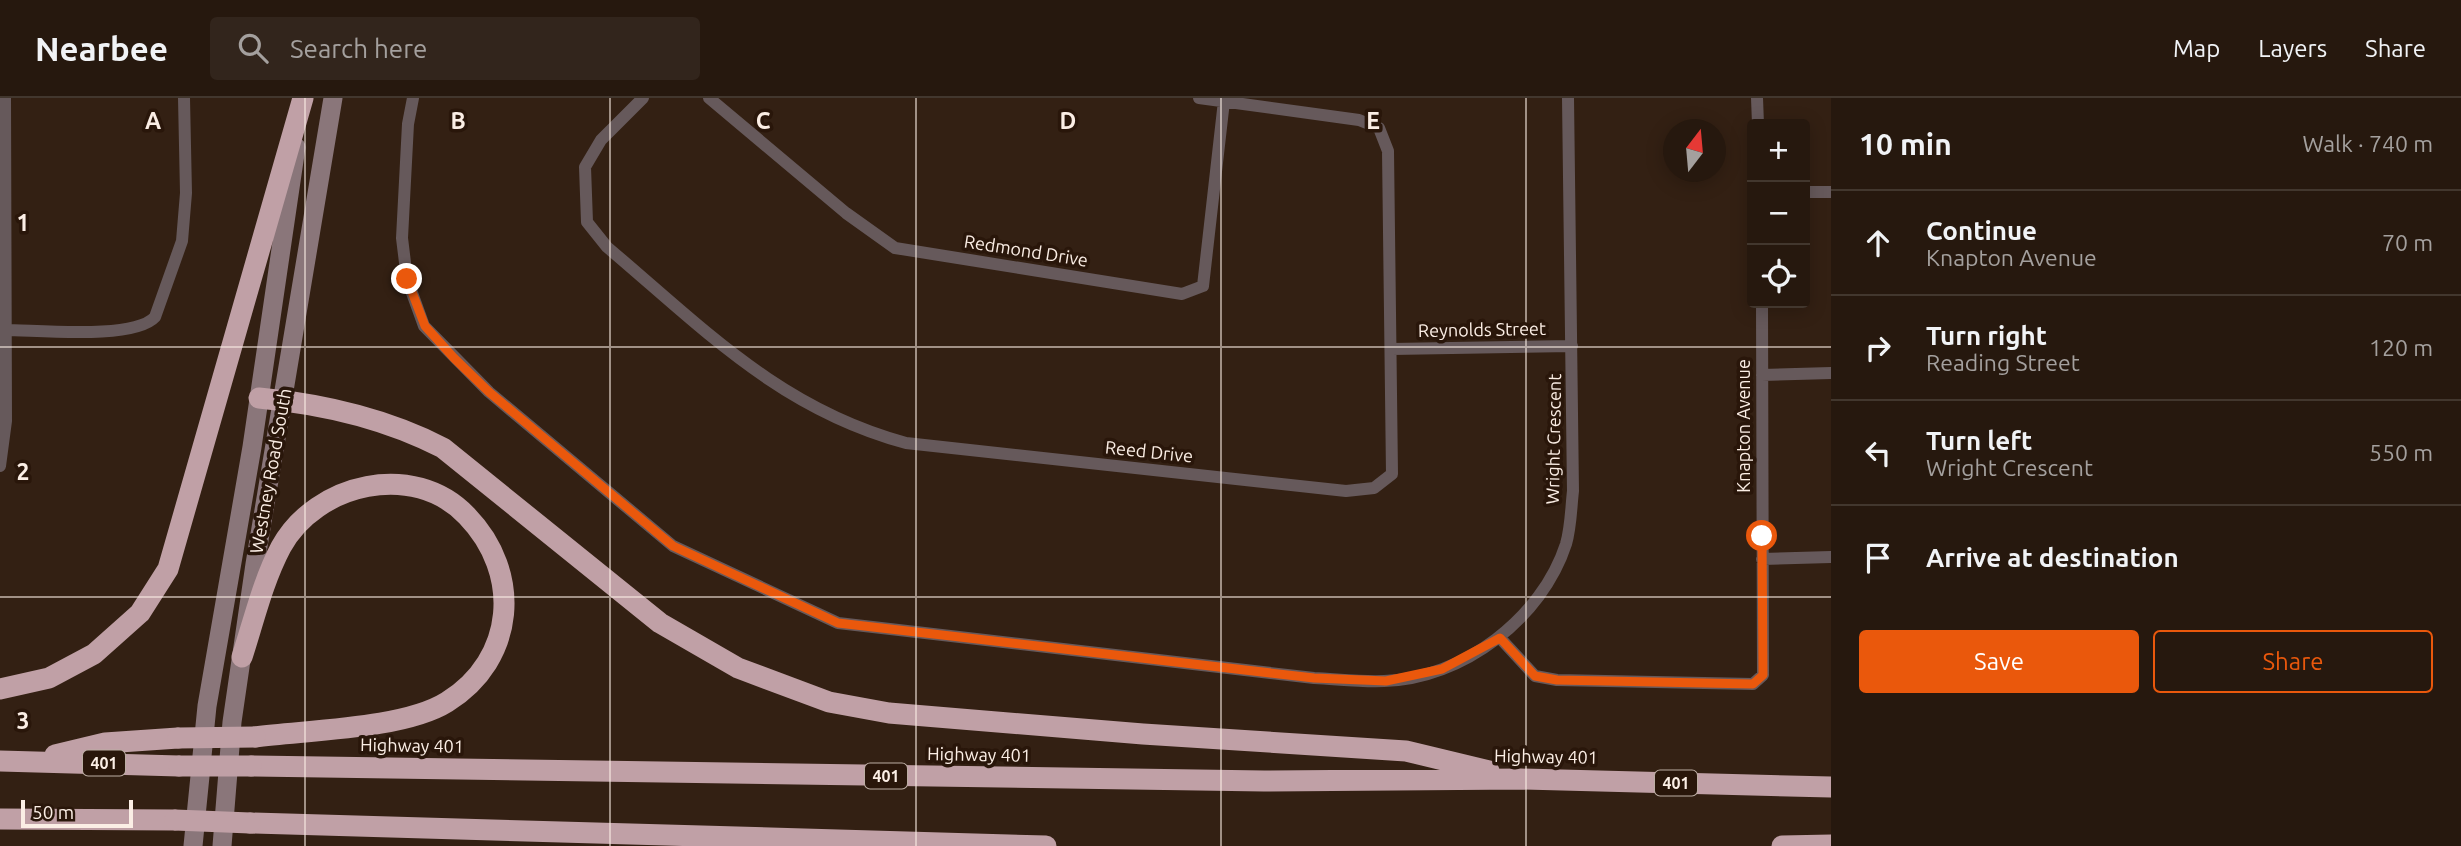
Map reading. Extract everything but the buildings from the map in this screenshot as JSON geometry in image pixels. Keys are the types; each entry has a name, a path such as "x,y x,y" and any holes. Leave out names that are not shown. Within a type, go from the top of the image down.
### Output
{"highway":[{"path":"0,689 49,678 94,654 140,613 168,569 303,98"},
{"path":"259,398 284,400 366,416 412,432 443,448 660,622 738,668 829,702 902,714 1143,734 1406,751 1521,779"},
{"path":"30,761 105,743 255,737 408,718 446,703 485,666 499,640 505,623 504,592 499,567 484,537 466,514 437,494 413,487 375,484 347,490 327,499 301,521 282,546 263,591 242,656"},
{"name":"Highway 401","path":"0,761 179,766 1264,781 1521,779 1831,787"},
{"path":"0,819 175,820 1046,846"},
{"path":"1782,846 1831,845"}],"main road":[{"name":"Westney Road South","path":"193,846 207,706 259,398 303,98"},
{"name":"Westney Road South","path":"222,846 232,722 255,564 284,400 301,275 333,98"}],"street":[{"path":"0,466 6,421 5,98"},
{"path":"5,330 112,330 148,324 155,317 182,242 186,193 184,98"},
{"name":"Wright Crescent","path":"413,98 408,124 402,237 407,279 425,326 489,392 673,546 838,623 1314,678 1386,681 1442,669 1500,638 1552,578 1566,542 1573,491 1568,98"},
{"name":"Reed Drive","path":"643,98 601,140 585,167 587,222 607,247 756,373 804,403 864,432 906,443 1346,491 1374,488 1392,474 1388,151 1379,128 1359,120 1199,98"},
{"name":"Redmond Drive","path":"709,98 846,212 895,248 1182,294 1203,286 1224,101"},
{"path":"1757,98 1758,119"},
{"path":"1810,192 1831,192"},
{"name":"Knapton Avenue","path":"1500,638 1535,676 1557,680 1753,684 1763,675 1762,308"},
{"name":"Reynolds Street","path":"1392,349 1572,346"},
{"path":"1762,374 1831,373"},
{"path":"1762,559 1831,557"}],"route":[{"path":"407,279 425,326 454,358 489,392 673,546 838,623 1314,678 1386,681 1442,669 1500,638 1535,676 1557,680 1753,684 1763,675 1762,536"}]}
